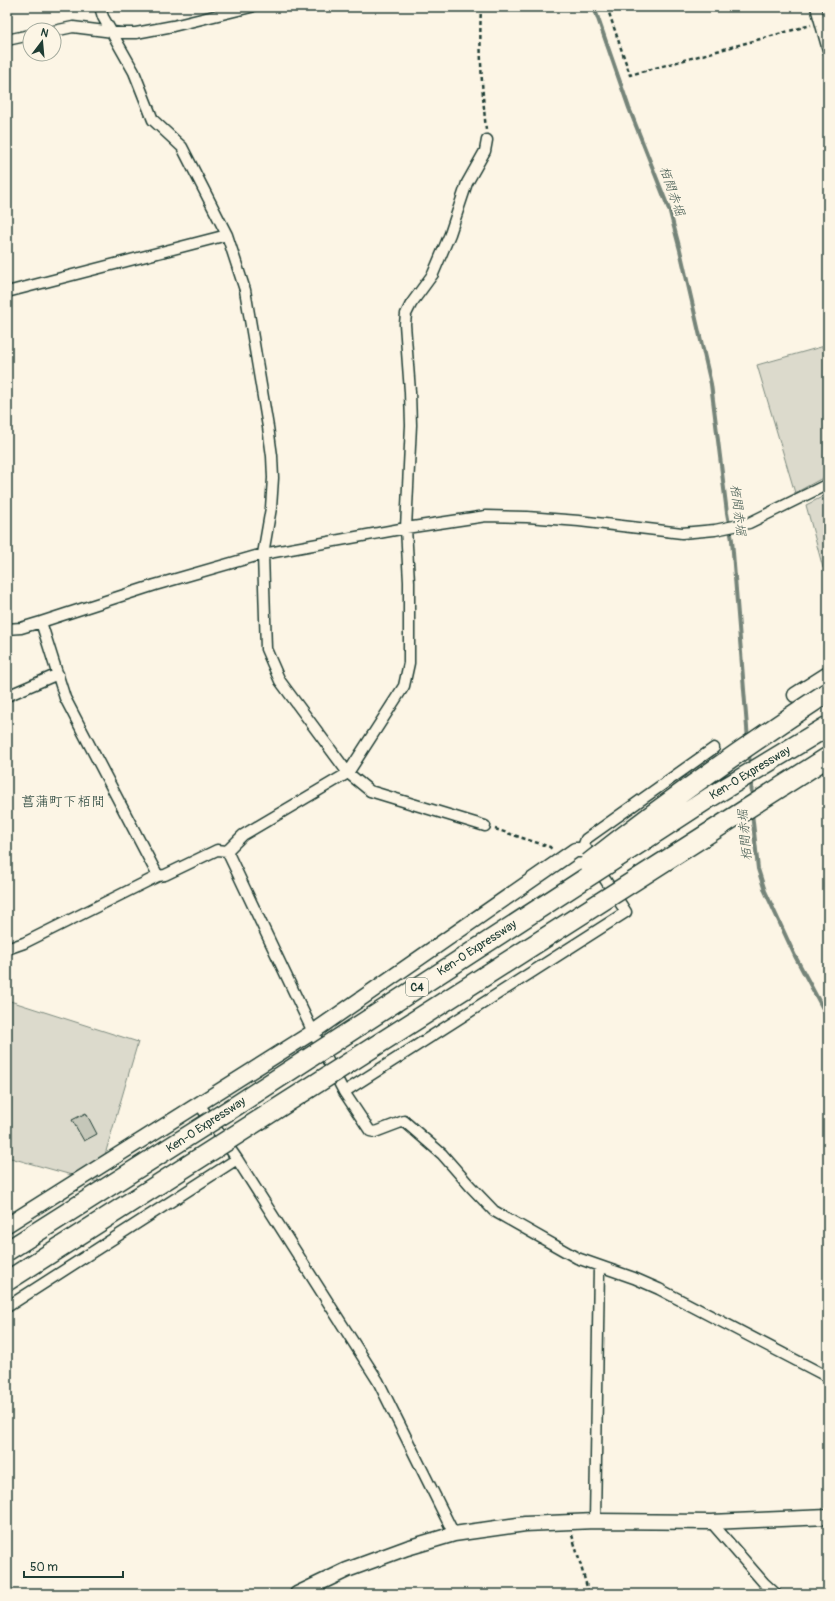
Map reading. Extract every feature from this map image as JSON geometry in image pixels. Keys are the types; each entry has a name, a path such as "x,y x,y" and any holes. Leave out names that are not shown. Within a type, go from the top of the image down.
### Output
{"highway":[{"path":"491,938 658,809 727,760 828,692"},
{"name":"Ken-O Expressway","path":"7,1251 237,1105 491,938 709,798 828,726"},
{"name":"Ken-O Expressway","path":"7,1281 828,757"}],"street":[{"path":"100,7 134,72 153,120 182,147 227,235 245,290 272,456 273,478 271,508 263,554 266,648 280,681 348,773 370,791 485,826"},
{"path":"62,29 73,27 121,33 136,33 173,26 251,7"},
{"path":"816,7 828,50"},
{"path":"7,40 22,37"},
{"path":"227,851 243,835 348,773 400,692 408,671 409,582 406,528 411,425 410,392 404,324 406,314 411,304 433,274 450,234 467,183 485,150 487,140"},
{"path":"7,292 227,235"},
{"path":"7,629 21,628 155,585 263,554 406,528 486,516 564,520 682,533 715,530 749,523 828,484"},
{"path":"41,622 65,698 158,876"},
{"path":"7,696 58,674"},
{"path":"795,695 828,674"},
{"path":"344,1092 626,912 583,847 586,839 714,748"},
{"path":"7,949 24,944 158,876 165,875 217,850 227,851"},
{"path":"7,1225 313,1032 575,850 585,850"},
{"path":"227,851 313,1032 344,1092 370,1131 375,1132 404,1121 442,1154 494,1211 577,1258 659,1289 828,1377"},
{"path":"199,1104 237,1158 378,1381 454,1534"},
{"path":"7,1307 237,1158"},
{"path":"595,1521 599,1266"},
{"path":"297,1594 347,1570 407,1548 454,1534 525,1524 595,1521 712,1522 828,1517"},
{"path":"712,1522 764,1583 776,1594"}],"path":[{"path":"481,7 480,30 482,92 487,140"},
{"path":"607,7 630,75 820,23"},
{"path":"485,826 550,847 561,860"},
{"path":"569,1522 589,1594"}],"shaded area":[{"path":"828,345 828,475 795,493 757,365"},
{"path":"828,494 828,567 823,568 806,505"},
{"path":"7,1000 138,1042 97,1182 7,1157"}],"building":[{"path":"86,1113 97,1134 84,1141 72,1120"}],"waterway":[{"name":"栢間赤堀","path":"594,7 629,108 670,212 711,384 727,513 732,540 748,740"},
{"name":"栢間赤堀","path":"749,753 750,768"},
{"name":"栢間赤堀","path":"751,779 752,800"},
{"name":"栢間赤堀","path":"752,813 758,869 765,891 795,956 828,1018"}],"district":[{"name":"菖蒲町下栢間","path":"63,801"}]}
